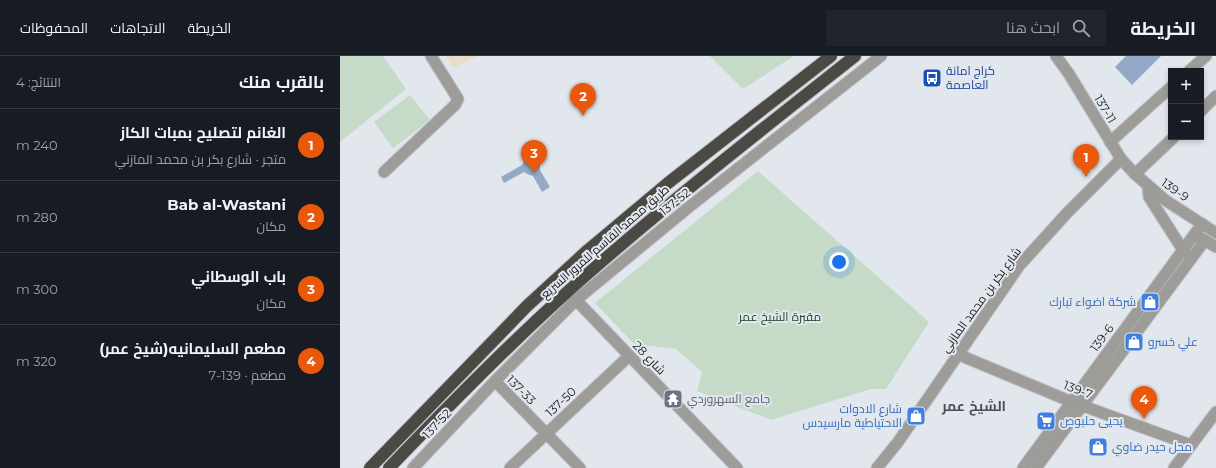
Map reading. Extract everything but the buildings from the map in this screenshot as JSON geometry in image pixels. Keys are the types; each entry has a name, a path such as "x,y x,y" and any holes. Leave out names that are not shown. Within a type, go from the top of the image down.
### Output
{"highway":[{"name":"طريق محمد القاسم للمرور السريع","path":"370,468 527,306 588,250 668,183 831,56"},
{"name":"طريق محمد القاسم للمرور السريع","path":"390,468 539,318 599,263 678,197 855,56"}],"street":[{"path":"384,172 455,105 458,99 431,56"},
{"name":"137-52","path":"413,468 495,381 576,300 689,207 881,56"},
{"name":"137-11","path":"1056,56 1069,74 1121,159 1135,174"},
{"path":"1192,68 1206,56"},
{"path":"1110,142 1168,90"},
{"path":"1204,108 1216,96"},
{"path":"1135,174 1171,140"},
{"name":"شارع بكر بن محمد المازني","path":"877,468 898,442 957,354 1019,266 1067,213 1121,159"},
{"name":"139-9","path":"1135,174 1148,187 1165,200 1216,233"},
{"path":"1148,187 1150,198 1184,250 1192,258"},
{"name":"139-6","path":"1023,468 1202,224"},
{"path":"1195,234 1216,247"},
{"name":"139-6","path":"1036,468 1205,240"},
{"name":"شارع 28","path":"576,300 737,468"},
{"name":"139-7","path":"957,354 1082,406 1191,444"},
{"name":"137-50","path":"510,468 629,356"},
{"name":"137-33","path":"495,381 580,468"},
{"path":"1174,468 1216,412"}],"shaded area":[{"path":"446,56 478,56 453,68"}],"green space":[{"path":"340,56 383,56 406,89 340,142"},
{"path":"710,56 794,56 743,89"},
{"path":"410,95 430,120 393,148 374,122"},
{"name":"مقبرة الشيخ عمر","path":"758,171 929,322 886,389 871,389 771,420 697,391 702,372 676,349 634,344 595,303"}],"place":[{"name":"كراج امانة العاصمة","path":"932,78"},
{"name":"Bab al-Wastani","path":"583,116"},
{"name":"باب الوسطاني","path":"534,173"},
{"name":"الغانم لتصليح بمبات الكاز","path":"1086,177"},
{"name":"شركة اضواء تبارك","path":"1150,302"},
{"name":"علي خسرو","path":"1134,342"},
{"name":"جامع السهروردي","path":"673,399"},
{"name":"شارع الادوات الاحتياطية مارسيدس","path":"916,416"},
{"name":"مطعم السليمانيه(شيخ عمر)","path":"1144,419"},
{"name":"يحيى حلبوص","path":"1046,421"},
{"name":"محل حيدر ضاوي","path":"1098,447"}],"district":[{"name":"الشيخ عمر","path":"974,406"}]}
